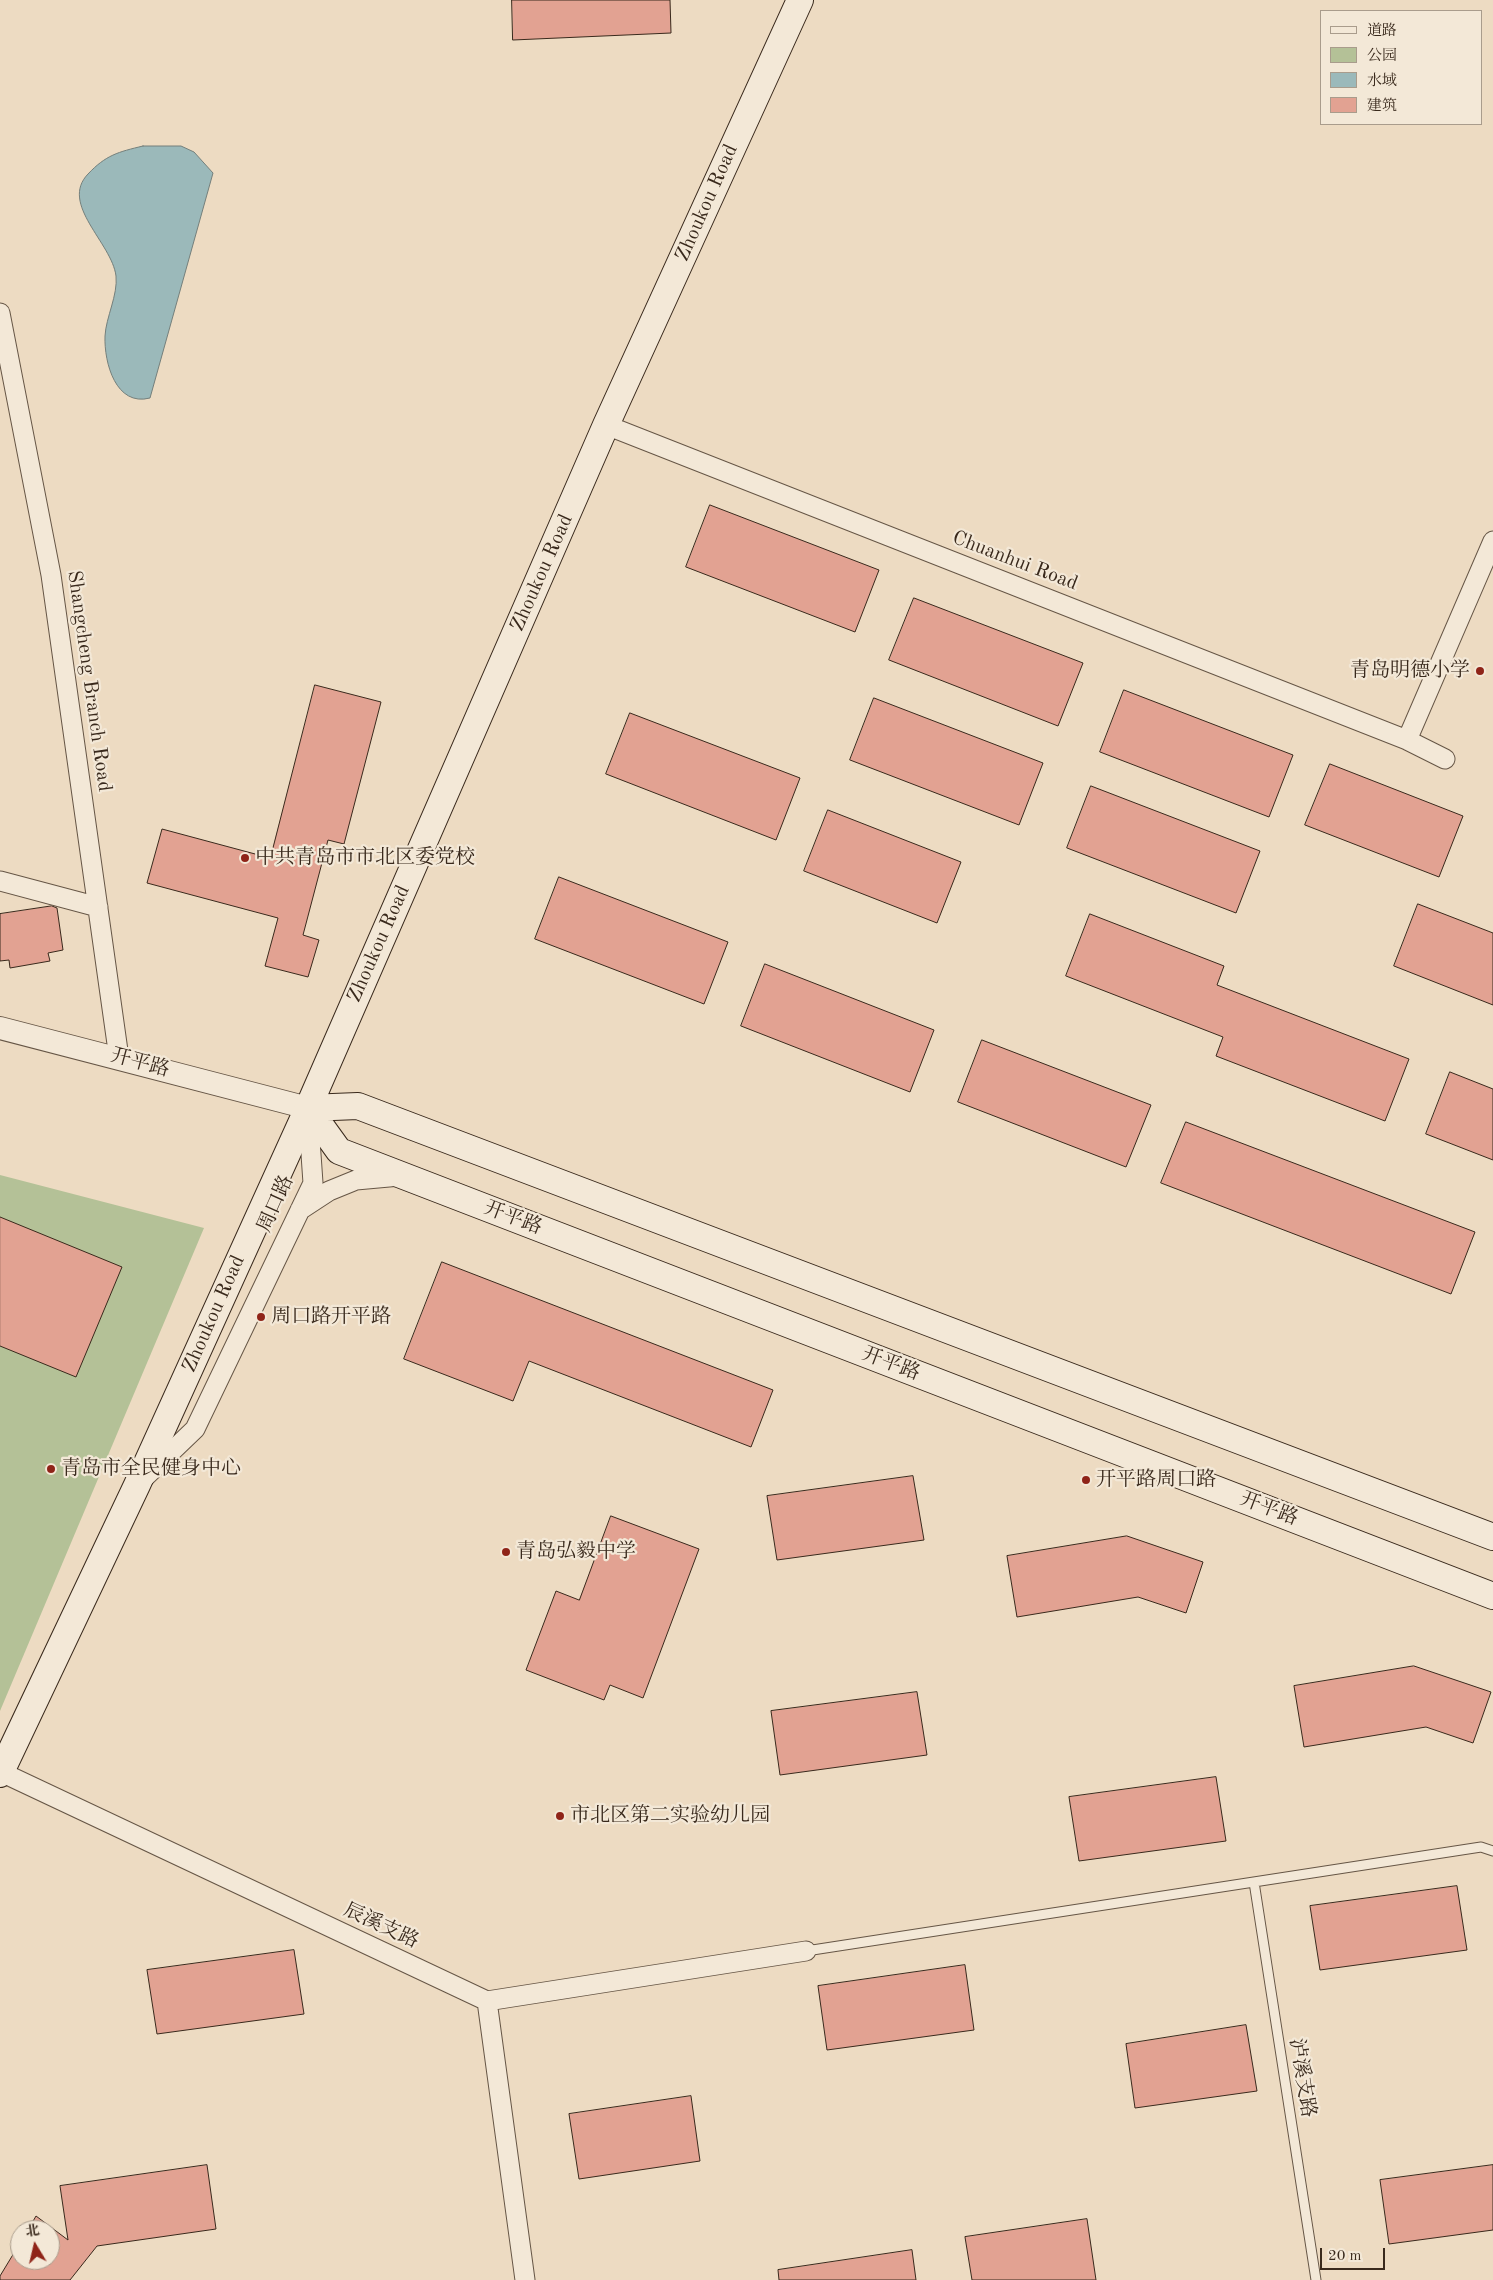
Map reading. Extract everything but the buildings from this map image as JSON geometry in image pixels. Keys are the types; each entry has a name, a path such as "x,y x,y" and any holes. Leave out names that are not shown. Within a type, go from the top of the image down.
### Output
{"main road":[{"name":"Zhoukou Road","path":"0,1773 136,1485 308,1108 606,425 800,0"},
{"name":"开平路","path":"308,1108 358,1106 1493,1537"},
{"name":"开平路","path":"308,1108 339,1151 1493,1596"}],"street":[{"name":"Shangcheng Branch Road","path":"0,313 51,575 119,1058"},
{"name":"Chuanhui Road","path":"606,425 1407,740 1445,759"},
{"path":"1407,740 1493,541"},
{"path":"0,880 98,907"},
{"name":"开平路","path":"0,1028 308,1108"},
{"name":"周口路","path":"136,1485 195,1429 313,1183 308,1108"},
{"path":"299,1211 329,1191 356,1180 403,1176"},
{"name":"辰溪支路","path":"0,1773 487,2001"},
{"path":"525,2280 487,2001 806,1951"}],"lane":[{"path":"806,1951 1481,1847 1493,1851"},
{"name":"泸溪支路","path":"1254,1882 1316,2280"}],"green space":[{"name":"青岛市全民健身中心","path":"0,1175 204,1228 0,1711"}],"water":[{"path":"143,146 181,146 194,152 213,173 150,398 138,399 128,396 121,389 114,381 110,370 105,347 105,336 115,291 116,276 106,250 83,211 80,198 81,186 88,174 101,162 119,152"}],"place":[{"name":"青岛明德小学","path":"1480,671"},
{"name":"中共青岛市市北区委党校","path":"245,858"},
{"name":"周口路开平路","path":"261,1317"},
{"name":"青岛市全民健身中心","path":"51,1469"},
{"name":"开平路周口路","path":"1086,1480"},
{"name":"青岛弘毅中学","path":"506,1552"},
{"name":"市北区第二实验幼儿园","path":"560,1816"}]}
